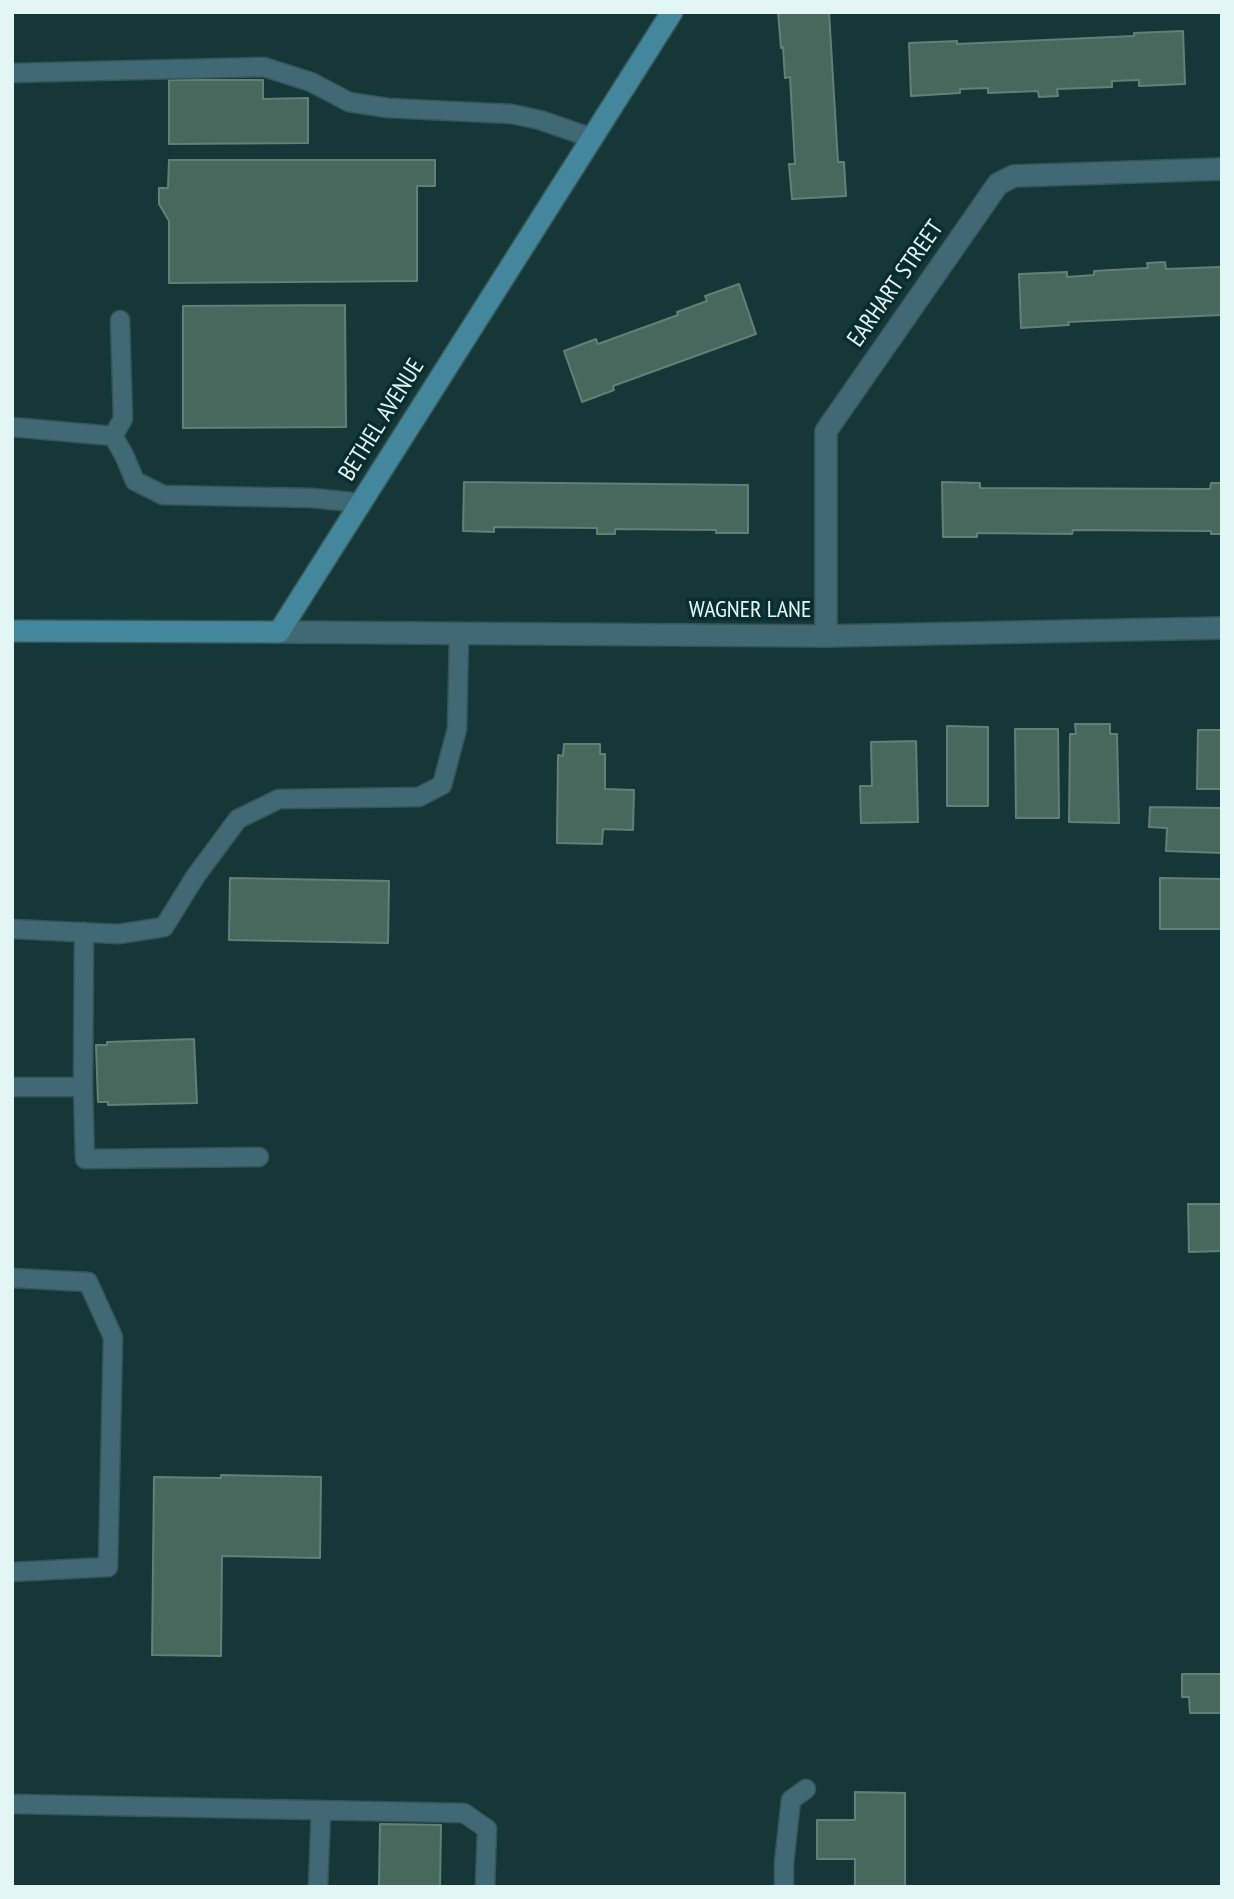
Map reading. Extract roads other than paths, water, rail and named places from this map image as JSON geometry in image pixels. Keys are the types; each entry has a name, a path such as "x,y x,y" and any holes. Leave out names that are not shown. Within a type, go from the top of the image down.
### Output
{"street":[{"name":"BETHEL AVENUE","path":"279,632 672,12"},
{"name":"EARHART STREET","path":"826,636 826,431 998,184 1014,176 1222,169"},
{"name":"WAGNER LANE","path":"279,632 826,636 1222,628"},
{"path":"12,631 279,632"}],"lane":[{"path":"12,73 264,67 312,82 349,102 388,108 512,114 540,120 592,138"},
{"path":"113,436 123,419 120,320"},
{"path":"12,427 113,436"},
{"path":"113,436 135,481 163,495 312,498 360,503"},
{"path":"12,929 119,934 164,927 195,877 238,819 279,799 419,797 442,785 457,729 459,634"},
{"path":"84,932 85,1160 259,1157"},
{"path":"12,1087 83,1087"},
{"path":"12,1278 88,1282 113,1337 108,1567 12,1572"},
{"path":"784,1887 791,1800 806,1789"},
{"path":"12,1804 464,1813 487,1829 485,1887"},
{"path":"318,1887 321,1810"}]}
